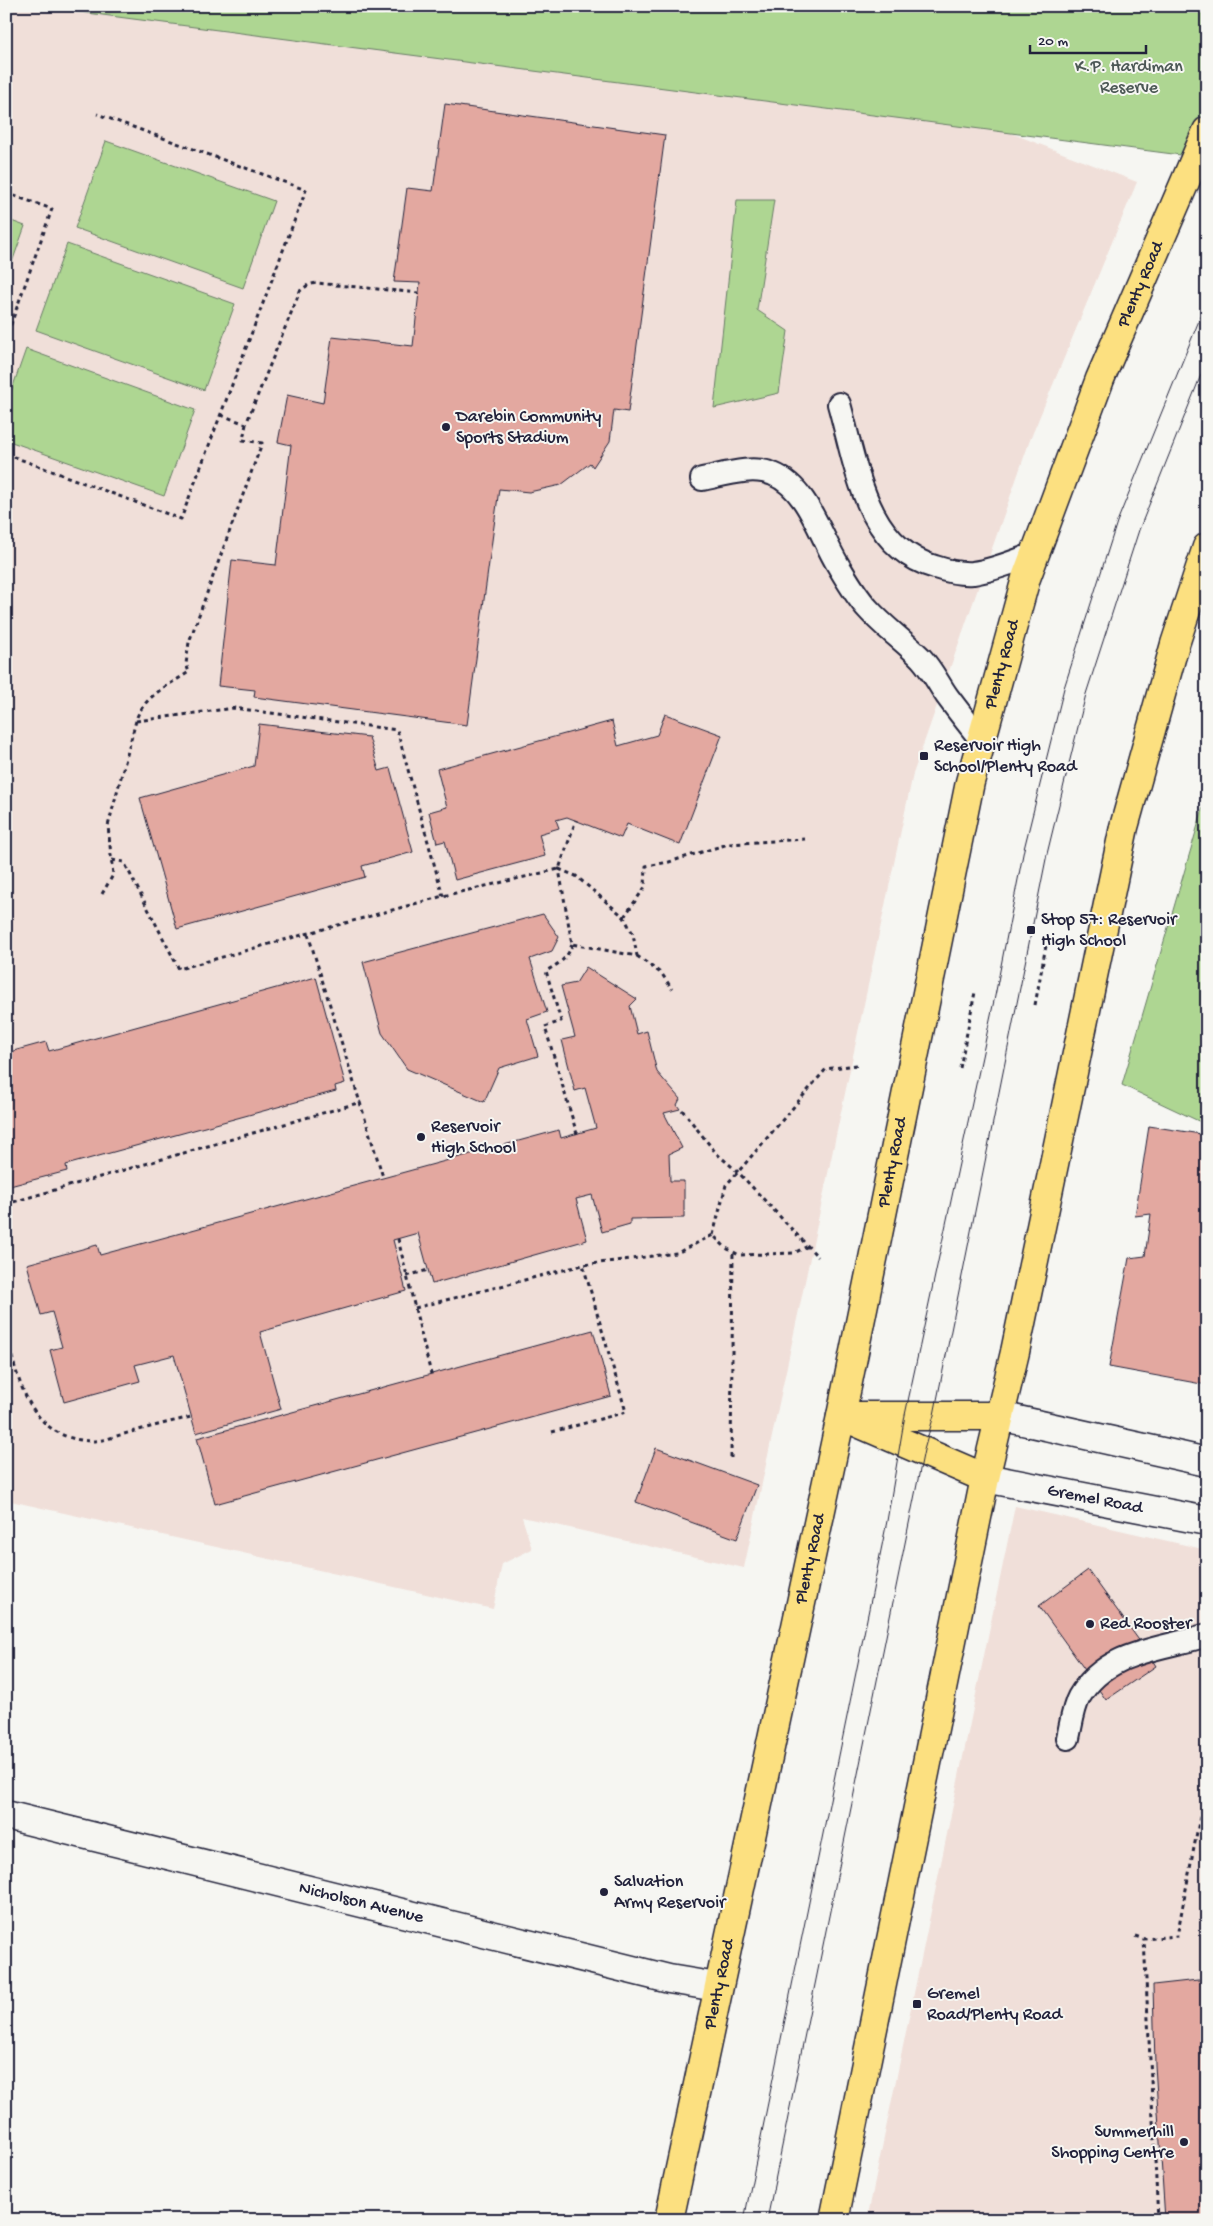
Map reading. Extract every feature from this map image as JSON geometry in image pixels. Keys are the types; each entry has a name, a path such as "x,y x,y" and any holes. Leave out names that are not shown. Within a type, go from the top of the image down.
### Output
{"highway":[{"name":"Plenty Road","path":"669,2220 717,1987 841,1416 970,782 1026,578 1100,379 1207,131"},
{"path":"834,2220 985,1478 1017,1342 1124,827 1175,644 1207,547"},
{"path":"841,1416 1000,1416"},
{"path":"841,1416 985,1478"}],"street":[{"path":"1000,1416 1207,1462"},
{"name":"Gremel Road","path":"985,1478 1207,1521"},
{"name":"Nicholson Avenue","path":"6,1815 669,1978 717,1987"}],"lane":[{"path":"839,404 870,509 880,528 905,554 947,571 972,573 997,568 1035,554"},
{"path":"702,479 737,472 756,471 772,473 790,486 806,505 837,563 867,608 928,666 982,741"},
{"path":"1068,1738 1078,1698 1106,1667 1131,1655 1207,1635"}],"path":[{"path":"327,6 387,14 406,6"},
{"path":"6,454 181,519 306,190 97,114"},
{"path":"6,193 52,210 6,338"},
{"path":"102,894 113,875 108,826 136,721 142,705 189,672 186,664 189,642 262,443 243,440 246,424 300,291 308,285 316,283 419,293"},
{"path":"221,416 246,424"},
{"path":"136,721 234,708 397,730 443,896"},
{"path":"576,820 559,869 572,944 570,953 561,962 546,971 561,1021 545,1027 577,1134"},
{"path":"624,917 645,887 646,866 669,862 728,844 805,839"},
{"path":"112,860 124,862 179,969 443,896 559,869 576,876 624,917 633,934 638,956"},
{"path":"308,934 362,1102 383,1178"},
{"path":"1035,1004 1047,940"},
{"path":"572,944 638,956 662,974 672,989"},
{"path":"960,1068 975,992"},
{"path":"415,1308 583,1265 677,1253 713,1235 726,1185 826,1069 857,1065"},
{"path":"6,1204 362,1102"},
{"path":"682,1110 716,1153 738,1172 818,1257"},
{"path":"713,1235 733,1252 740,1255 794,1253 808,1246"},
{"path":"398,1238 430,1374"},
{"path":"731,1458 733,1252"},
{"path":"552,1432 626,1412 583,1265"},
{"path":"407,1276 428,1270"},
{"path":"6,1333 18,1381 30,1406 43,1421 66,1437 95,1441 191,1417"},
{"path":"1135,1936 1144,1939 1178,1936 1207,1780"},
{"path":"1144,1939 1158,2220"}],"shaded area":[{"name":"Reservoir High School","path":"6,6 683,6 1137,182 1030,440 913,774 744,1568 522,1517 532,1549 502,1564 493,1609 6,1500"},
{"path":"1015,1506 1207,1550 1207,2220 867,2220"}],"green space":[{"name":"K.P. Hardiman Reserve","path":"33,6 1207,6 1207,132 1196,157"},
{"path":"106,141 274,201 243,288 75,228"},
{"path":"737,200 774,200 757,310 788,331 779,393 714,408"},
{"path":"6,219 25,226 6,279"},
{"path":"67,244 235,304 204,390 36,330"},
{"path":"26,349 195,410 164,496 6,440 6,406"},
{"path":"1207,794 1207,1125 1122,1085"}],"building":[{"name":"Darebin Community Sports Stadium","path":"445,104 665,135 628,412 614,410 610,441 593,467 590,463 561,485 529,492 499,489 467,725 254,697 255,690 218,686 232,560 276,565 291,445 278,442 287,395 323,403 332,337 413,346 420,283 394,282 407,188 433,191"},
{"path":"665,714 722,735 680,845 627,824 621,838 567,817 556,820 559,828 539,834 545,856 455,880 445,841 437,843 429,812 447,807 437,769 612,721 618,746 657,735"},
{"path":"259,724 369,737 379,771 390,768 413,852 362,866 365,877 177,929 140,798 254,766"},
{"path":"543,914 559,937 552,951 530,959 547,1012 527,1019 538,1056 499,1068 484,1102 407,1069 382,1033 363,962"},
{"path":"586,967 637,999 630,1006 637,1034 647,1031 657,1072 680,1099 677,1105 680,1109 664,1113 682,1148 669,1154 670,1181 684,1181 684,1218 630,1219 630,1224 602,1232 592,1195 576,1199 587,1240 432,1284 418,1233 393,1240 406,1291 260,1332 281,1409 196,1433 174,1355 135,1365 140,1381 64,1402 50,1350 62,1347 52,1312 41,1315 27,1264 97,1245 100,1255 559,1130 561,1138 596,1128 585,1088 575,1091 562,1040 575,1037 561,986 576,983"},
{"path":"316,977 345,1083 335,1086 336,1091 66,1165 67,1171 6,1187 6,1053 46,1042 49,1051"},
{"path":"1149,1126 1207,1135 1207,1385 1109,1367 1129,1258 1145,1256 1151,1214 1135,1216"},
{"path":"593,1330 611,1396 215,1504 197,1438"},
{"path":"656,1448 757,1485 737,1539 636,1502"},
{"name":"Red Rooster","path":"1088,1570 1141,1643 1090,1677 1039,1606"},
{"path":"1141,1643 1156,1666 1106,1700 1090,1677"},
{"name":"Summerhill Shopping Centre","path":"1207,1979 1207,2220 1165,2220 1155,2065 1153,1985"}],"tram line":[{"path":"744,2220 887,1521 905,1415 995,996 1024,849 1064,688 1117,522 1207,301"},
{"path":"767,2220 924,1450 934,1415 1047,854 1086,694 1139,530 1207,360"}],"place":[{"name":"Darebin Community Sports Stadium","path":"446,427"},
{"name":"Reservoir High School/Plenty Road","path":"924,756"},
{"name":"Stop 57: Reservoir High School","path":"1031,930"},
{"name":"Reservoir High School","path":"421,1137"},
{"name":"Red Rooster","path":"1090,1624"},
{"name":"Salvation Army Reservoir","path":"604,1892"},
{"name":"Gremel Road/Plenty Road","path":"917,2004"},
{"name":"Summerhill Shopping Centre","path":"1184,2142"}]}
